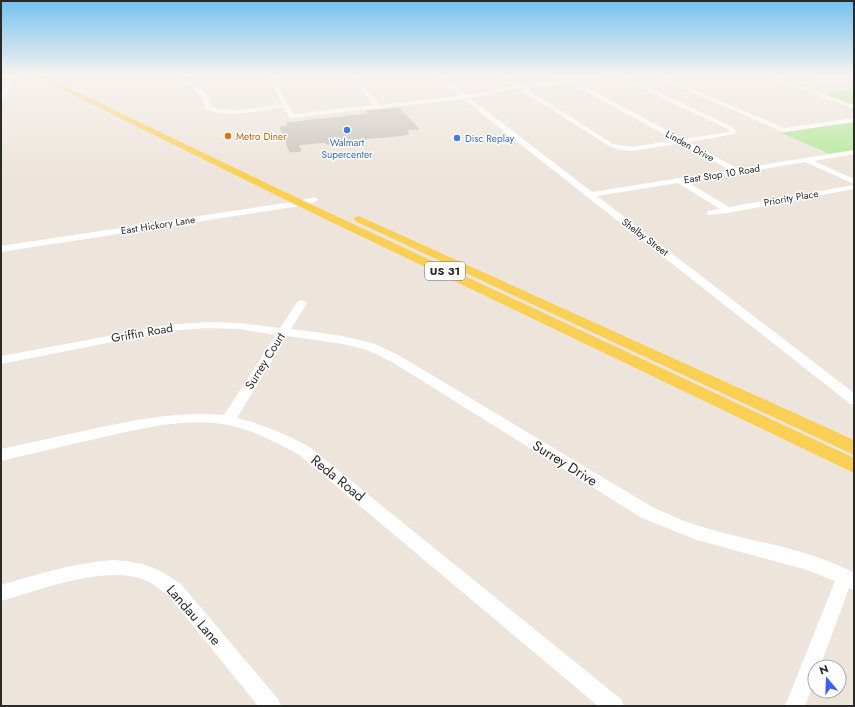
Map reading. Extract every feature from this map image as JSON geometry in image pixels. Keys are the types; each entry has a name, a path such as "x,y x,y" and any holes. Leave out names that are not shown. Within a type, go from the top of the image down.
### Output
{"main road":[{"name":"US 31","path":"104,108 300,203 854,466"},
{"name":"US 31","path":"120,108 854,448"}],"street":[{"path":"208,108 213,111 228,112 261,108"},
{"path":"287,108 291,116 369,108"},
{"name":"Shelby Street","path":"478,108 854,400"},
{"path":"553,108 611,145 621,148 633,149 730,135 733,133 731,129 687,108"},
{"name":"Linden Drive","path":"620,108 736,171"},
{"path":"732,108 783,130 854,120"},
{"name":"East Stop 10 Road","path":"590,195 854,152"},
{"path":"806,160 854,182"},
{"path":"680,181 728,210"},
{"name":"Priority Place","path":"711,213 854,187"},
{"name":"East Hickory Lane","path":"1,249 300,203 314,199"},
{"name":"Surrey Court","path":"228,420 302,303"},
{"name":"Griffin Road","path":"1,360 184,326 221,325 284,332"},
{"name":"Surrey Drive","path":"284,332 343,340 364,345 384,353 623,499 653,515 697,533 806,562 849,579"},
{"name":"Reda Road","path":"1,455 152,421 185,418 228,420 268,431 303,450 614,706"},
{"name":"Landau Lane","path":"1,593 86,570 104,567 126,568 151,574 164,580 175,590 270,706"},
{"path":"795,706 849,579"}],"green space":[{"path":"854,122 854,150 830,154 781,133"}],"building":[{"name":"Walmart Supercenter","path":"399,108 419,129 406,130 409,134 397,136 326,144 325,142 298,145 301,151 290,152 280,127 288,126 287,123 368,114 366,111"}],"place":[{"name":"Walmart Supercenter","path":"347,130"},
{"name":"Metro Diner","path":"228,136"},
{"name":"Disc Replay","path":"457,138"}]}
